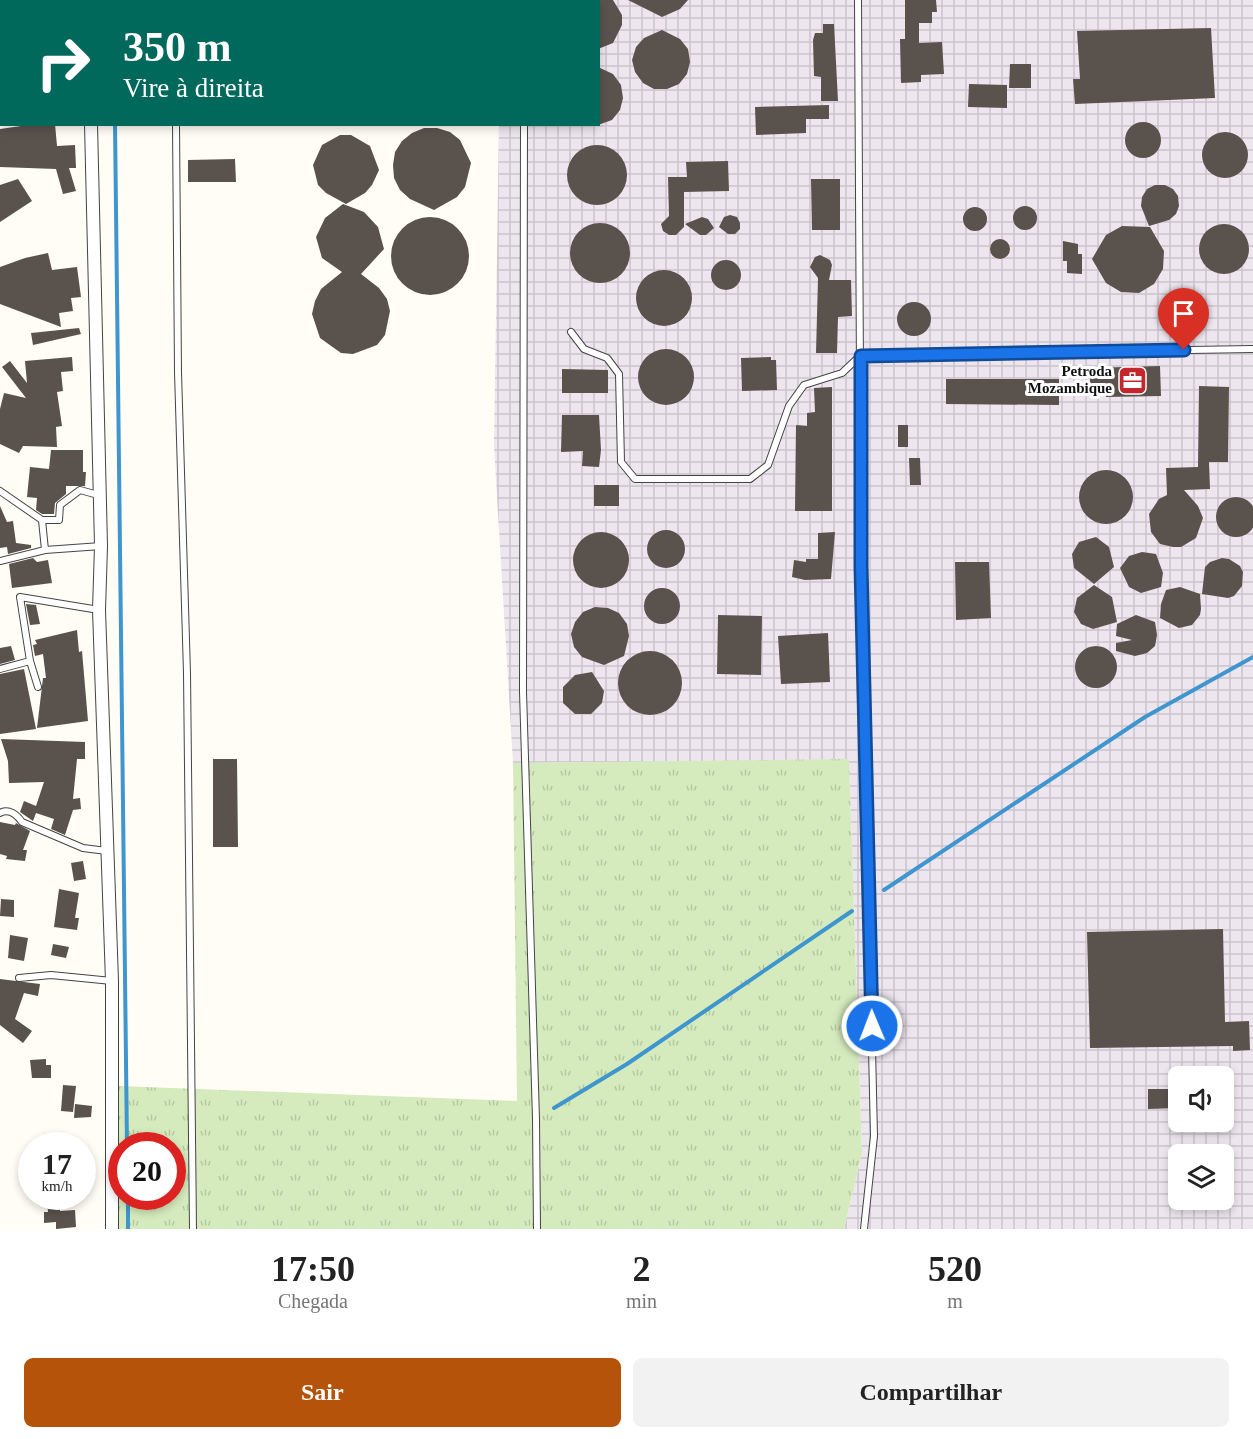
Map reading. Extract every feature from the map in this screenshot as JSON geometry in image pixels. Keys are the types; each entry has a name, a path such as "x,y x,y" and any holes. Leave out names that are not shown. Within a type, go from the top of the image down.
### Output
{"street":[{"path":"91,126 100,546 99,610 112,981 112,1229"}],"lane":[{"path":"858,0 861,566 874,1136 864,1229"},
{"path":"176,126 178,372 187,673 193,1229"},
{"path":"524,126 522,692 536,1107 537,1229"},
{"path":"571,332 585,349 607,358 619,374 621,462 635,479 750,478 768,465 789,406 804,385 842,373 861,356 1253,349"},
{"path":"0,491 42,520 59,520 60,506 80,490 98,495"},
{"path":"42,520 45,550"},
{"path":"0,561 45,550 100,546"},
{"path":"38,687 30,661 20,597 99,610"},
{"path":"0,669 30,661"},
{"path":"0,813 10,812 18,816 22,822 83,848 108,851"},
{"path":"19,978 51,975 112,981"}],"shaded area":[{"path":"600,0 1253,0 1253,1229 844,1229 862,1153 849,760 513,763 494,446 499,126 600,126"}],"green space":[{"path":"849,759 862,1153 844,1229 119,1229 119,1210 186,1210 186,1132 119,1132 119,1086 517,1101 513,763"}],"building":[{"path":"600,0 613,0 622,15 622,25 613,43 600,48"},
{"path":"628,0 688,0 680,9 662,17"},
{"path":"905,0 936,0 937,12 932,12 932,23 919,23 919,43 942,42 944,74 921,75 921,82 901,83 900,39 905,39"},
{"path":"823,24 834,24 838,101 821,101 821,77 814,76 813,40 815,33 823,33"},
{"path":"1211,28 1215,98 1075,104 1073,79 1080,79 1077,31"},
{"path":"662,30 680,39 688,49 690,62 687,74 679,84 667,89 654,89 643,83 635,72 632,60 636,47 644,38"},
{"path":"1010,64 1031,64 1031,88 1009,88"},
{"path":"600,68 613,74 621,85 623,98 620,110 612,120 600,124"},
{"path":"969,84 1007,85 1007,108 968,107"},
{"path":"829,105 829,119 806,119 806,133 756,135 755,107"},
{"path":"1143,122 1156,127 1161,140 1156,153 1143,158 1130,153 1125,140 1130,127"},
{"path":"21,126 55,126 57,146 75,145 76,168 69,168 76,191 63,194 56,169 0,167 0,129"},
{"path":"424,128 437,128 450,132 460,140 471,163 465,187 457,197 434,210 410,199 400,190 394,178 395,152 402,141 412,133"},
{"path":"1225,132 1241,139 1248,155 1241,171 1225,178 1209,171 1202,155 1209,139"},
{"path":"340,135 351,135 370,146 379,170 372,185 365,193 346,204 326,193 318,185 313,165 322,145"},
{"path":"597,145 614,150 622,158 627,175 622,192 614,200 597,205 580,200 572,192 567,175 572,158 580,150"},
{"path":"235,159 236,182 188,182 188,160"},
{"path":"728,161 729,191 684,192 684,227 676,235 669,235 663,231 661,224 669,216 668,177 687,177 686,162"},
{"path":"18,179 32,201 0,222 0,185"},
{"path":"811,179 840,179 840,230 812,230"},
{"path":"1155,185 1165,185 1173,189 1178,196 1179,206 1176,214 1169,220 1149,226 1141,206 1142,197 1147,189"},
{"path":"343,204 364,212 378,227 384,249 361,274 379,288 387,299 390,311 385,335 377,345 353,354 341,353 320,338 312,314 321,289 342,272 322,258 316,237 325,218"},
{"path":"1025,206 1030,207 1036,213 1036,223 1030,229 1025,230 1020,229 1014,223 1013,218 1014,213 1020,207"},
{"path":"975,207 980,208 986,214 986,224 980,230 975,231 970,230 964,224 963,219 964,214 970,208"},
{"path":"730,215 737,217 740,223 740,229 735,234 728,234 719,227 724,217"},
{"path":"430,217 445,220 458,228 466,241 469,256 466,271 458,284 445,292 430,295 415,292 402,284 394,271 391,256 394,241 402,228 415,220"},
{"path":"702,217 708,219 714,228 706,235 700,235 685,224"},
{"path":"600,223 621,232 630,253 621,274 600,283 579,274 570,253 579,232"},
{"path":"1219,224 1229,224 1242,231 1249,244 1249,254 1242,267 1229,274 1219,274 1210,270 1203,263 1199,254 1199,244 1203,235 1210,228"},
{"path":"1122,226 1150,227 1164,251 1163,269 1154,284 1139,293 1121,292 1106,283 1092,259 1106,235"},
{"path":"996,239 1004,239 1010,245 1010,253 1004,259 996,259 990,253 990,245"},
{"path":"1063,241 1078,244 1078,254 1082,254 1082,274 1067,273 1067,261 1063,261"},
{"path":"48,253 52,270 77,267 81,297 71,298 73,311 59,313 61,327 0,304 0,267"},
{"path":"820,255 830,260 832,265 829,280 851,280 852,316 838,317 837,353 816,353 818,278 810,267 815,257"},
{"path":"726,260 732,261 740,269 740,281 732,289 726,290 720,289 712,281 711,275 712,269 720,261"},
{"path":"658,270 670,270 680,274 688,282 692,298 688,314 680,322 670,326 658,326 648,322 640,314 636,304 636,292 640,282 648,274"},
{"path":"914,302 926,307 931,319 926,331 914,336 902,331 897,319 902,307"},
{"path":"79,328 81,334 33,345 31,333"},
{"path":"660,349 672,349 682,353 690,361 694,377 690,393 682,401 672,405 660,405 650,401 642,393 638,383 638,371 642,361 650,353"},
{"path":"72,357 73,371 61,372 63,391 57,392 62,426 56,427 57,447 23,446 19,453 0,444 0,409 4,393 26,398 2,367 10,361 27,383 25,361"},
{"path":"771,357 771,360 776,360 777,390 742,391 741,358"},
{"name":"Petroda Mozambique","path":"1160,366 1161,396 1106,397 1106,392 1091,393 1089,368"},
{"path":"562,369 608,370 608,393 562,393"},
{"path":"946,379 1059,379 1059,405 946,404"},
{"path":"1199,386 1229,387 1228,462 1209,462 1210,489 1184,490 1198,506 1203,518 1196,538 1181,547 1173,547 1160,544 1151,532 1149,514 1159,499 1167,495 1166,468 1198,467"},
{"path":"832,387 832,511 795,511 796,425 807,426 807,413 815,412 814,388"},
{"path":"562,415 599,415 601,450 599,467 582,466 583,451 561,452"},
{"path":"898,425 908,425 908,447 898,447"},
{"path":"51,450 83,450 85,486 66,486 66,494 55,503 54,514 42,514 36,510 37,498 27,497 30,467 49,469"},
{"path":"909,458 920,458 921,485 910,485"},
{"path":"1106,470 1116,472 1125,478 1131,487 1133,497 1131,507 1125,516 1116,522 1106,524 1096,522 1087,516 1081,507 1079,497 1081,487 1087,478 1096,472"},
{"path":"594,485 619,485 619,506 594,506"},
{"path":"1236,497 1250,503 1254,509 1254,525 1250,531 1236,537 1222,531 1216,517 1222,503"},
{"path":"0,506 7,522 13,521 16,543 31,545 31,548 8,554 7,547 0,548"},
{"path":"666,530 680,535 685,549 680,563 666,568 652,563 647,549 652,535"},
{"path":"595,532 607,532 617,536 625,544 629,560 625,576 617,584 607,588 595,588 585,584 577,576 573,566 573,554 577,544 585,536"},
{"path":"835,532 831,579 805,580 792,577 794,560 806,562 806,559 818,559 818,533"},
{"path":"1096,537 1109,547 1114,567 1094,584 1074,568 1072,554 1079,542"},
{"path":"1142,552 1156,554 1163,573 1161,587 1141,593 1129,587 1120,568 1129,556"},
{"path":"33,558 37,562 48,560 52,583 12,588 9,564"},
{"path":"1222,558 1229,559 1240,566 1243,572 1242,586 1234,596 1228,598 1202,594 1205,567 1210,562"},
{"path":"955,562 989,562 991,618 956,620"},
{"path":"1094,585 1112,597 1117,622 1093,629 1081,624 1074,612 1077,598"},
{"path":"1180,587 1200,594 1201,609 1200,615 1192,625 1179,628 1160,618 1161,604 1166,590"},
{"path":"662,588 675,593 680,606 675,619 662,624 649,619 644,606 649,593"},
{"path":"26,604 36,605 40,624 30,625"},
{"path":"595,607 608,608 619,613 627,624 629,636 624,656 604,665 582,657 574,647 571,634 575,622 583,612"},
{"path":"718,615 762,616 761,675 717,674"},
{"path":"1136,615 1155,622 1157,635 1155,646 1147,653 1135,656 1116,651 1116,643 1132,640 1116,636 1117,624"},
{"path":"77,630 79,652 82,651 88,721 37,728 43,678 46,678 43,654 35,656 33,645 37,644 35,640"},
{"path":"828,633 830,682 781,684 778,636"},
{"path":"11,646 15,660 0,664 0,648"},
{"path":"1096,646 1111,652 1117,667 1111,682 1096,688 1081,682 1075,667 1081,652"},
{"path":"644,651 656,651 673,660 680,671 682,683 680,695 673,706 656,715 644,715 632,710 623,701 618,689 618,677 623,665 632,656"},
{"path":"24,669 36,729 0,734 0,674"},
{"path":"592,672 604,691 602,703 591,714 575,714 563,703 563,687 575,675"},
{"path":"1,739 85,742 85,759 77,759 73,799 80,798 81,809 73,810 65,835 51,829 54,819 36,813 33,821 20,812 24,801 36,806 44,782 9,783 8,761"},
{"path":"213,759 237,759 238,847 213,847"},
{"path":"0,822 15,825 16,823 30,831 23,850 27,850 25,861 6,859 7,856 0,854"},
{"path":"83,861 86,879 74,881 71,863"},
{"path":"59,889 79,893 75,918 79,918 77,930 54,927"},
{"path":"1,899 14,900 14,917 0,916"},
{"path":"1223,929 1225,1022 1249,1021 1250,1050 1233,1051 1233,1046 1090,1048 1087,932"},
{"path":"10,935 28,938 24,961 8,958"},
{"path":"53,944 69,947 66,958 51,955"},
{"path":"0,979 40,984 38,996 24,993 15,1019 32,1031 23,1043 0,1025"},
{"path":"46,1059 46,1065 51,1065 51,1078 32,1078 30,1060"},
{"path":"63,1085 76,1086 73,1112 61,1111"},
{"path":"1148,1089 1168,1089 1168,1108 1148,1109"},
{"path":"75,1104 92,1106 91,1117 74,1118"},
{"path":"48,1210 75,1210 76,1227 56,1229 56,1222 44,1223 44,1212 48,1212"}],"waterway":[{"path":"115,126 127,1132"},
{"path":"884,890 1145,717 1253,657"},
{"path":"554,1108 627,1064 852,911"},
{"path":"128,1210 128,1229"}],"place":[{"name":"Petroda Mozambique","path":"1133,380"}],"route":[{"path":"872,1026 861,566 861,356 1184,350"}]}
